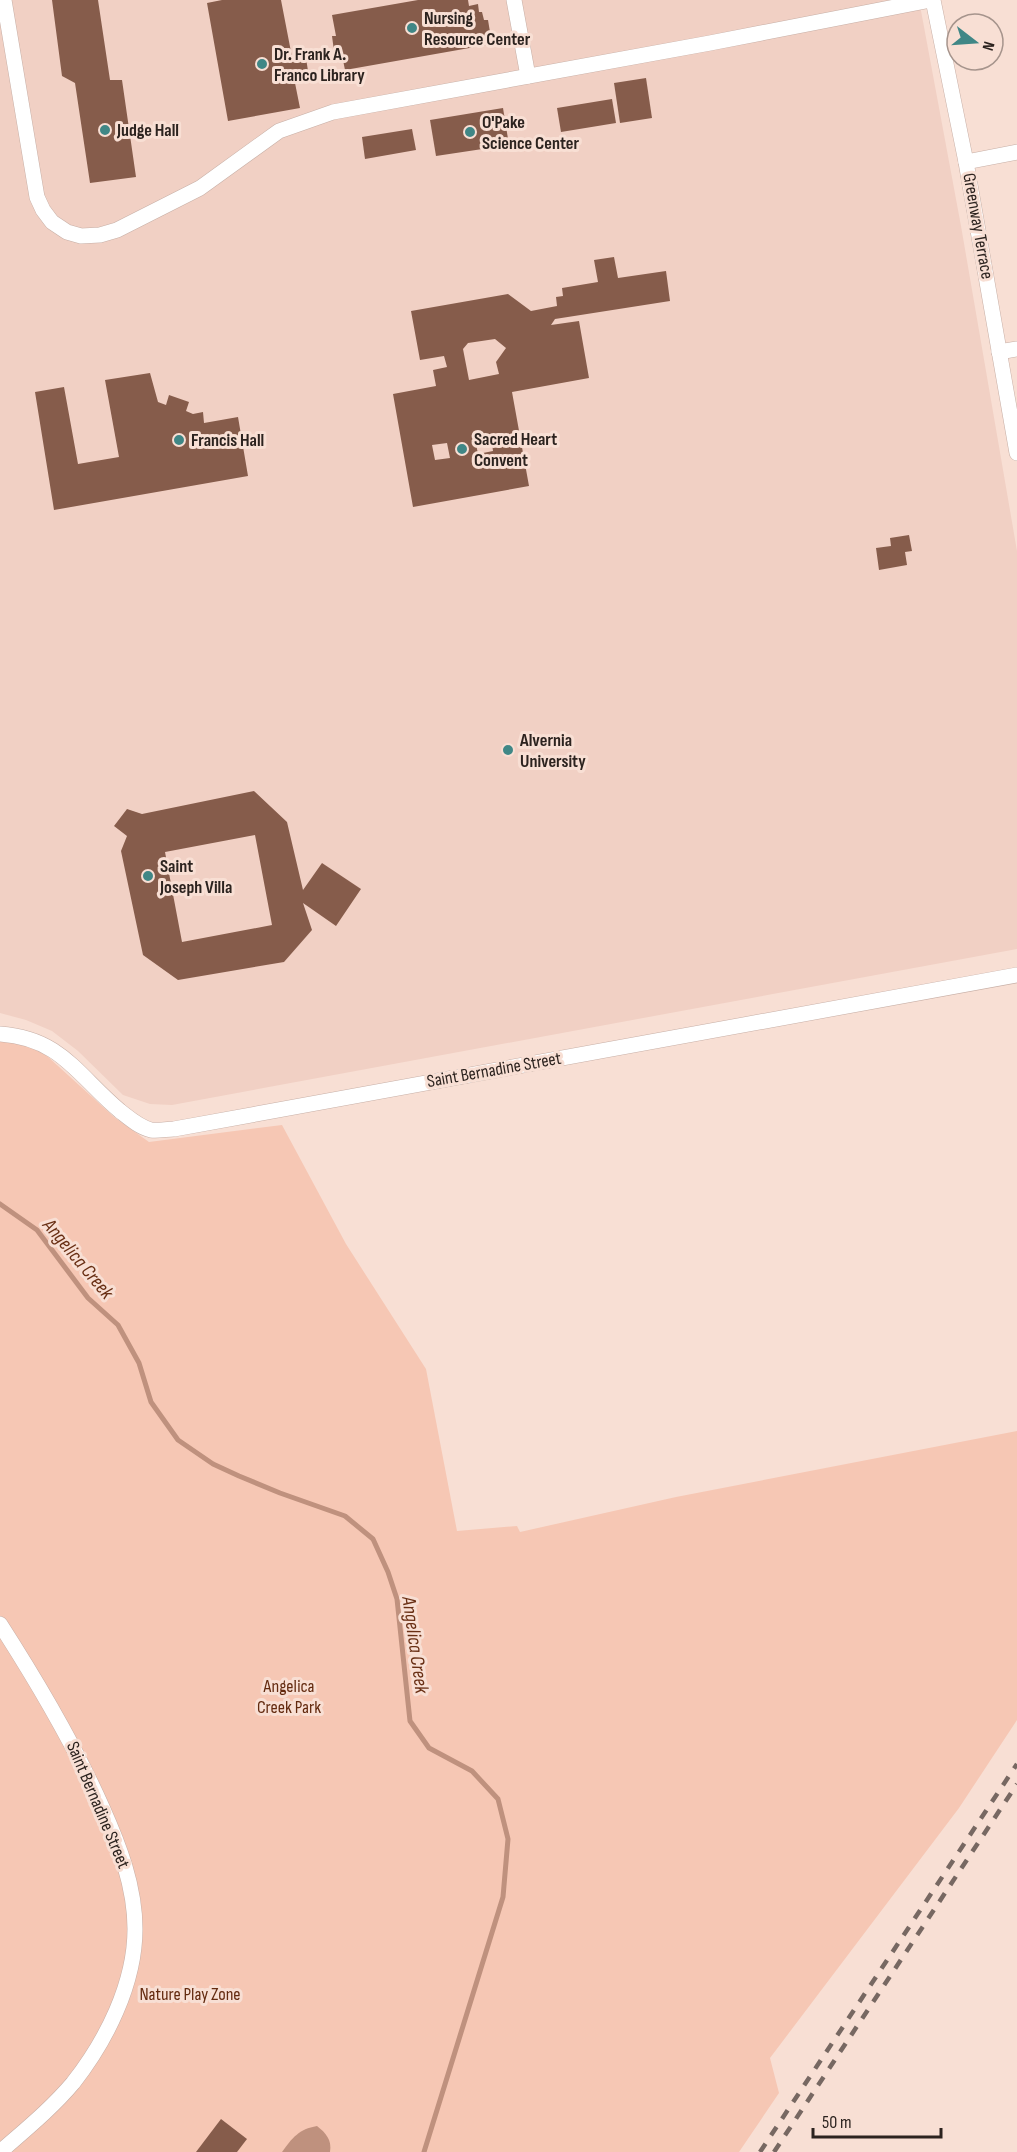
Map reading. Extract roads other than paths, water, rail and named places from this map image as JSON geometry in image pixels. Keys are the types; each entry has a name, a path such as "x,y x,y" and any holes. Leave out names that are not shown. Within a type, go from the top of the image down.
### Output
{"street":[{"path":"4,0 37,197 52,222 67,232 81,236 100,235 117,230 200,188 279,131 333,112 932,0"},
{"path":"514,0 528,76"},
{"name":"Greenway Terrace","path":"932,0 966,162 1017,453"},
{"path":"966,162 1017,152"},
{"path":"999,352 1017,349"},
{"name":"Saint Bernadine Street","path":"0,1034 28,1038 43,1043 64,1056 133,1122 152,1130 174,1129 1017,975"},
{"name":"Saint Bernadine Street","path":"0,1623 42,1690 85,1768 111,1826 127,1871 133,1898 135,1930 132,1960 118,2006 97,2048 74,2081 10,2152"},
{"name":"Saint Bernadine Street","path":"0,2152 38,2120"}],"waterway":[{"name":"Angelica Creek","path":"0,1204 37,1230 88,1298 118,1325 139,1363 151,1402 178,1440 213,1464 239,1476 345,1516 373,1539 397,1599 410,1721 429,1748 472,1771 498,1799 508,1839 503,1897 424,2152"}],"railway":[{"path":"760,2152 1017,1764"},
{"path":"774,2152 1017,1784"}],"place":[{"name":"Nursing Resource Center","path":"412,28"},
{"name":"Dr. Frank A. Franco Library","path":"262,64"},
{"name":"Judge Hall","path":"105,130"},
{"name":"O'Pake Science Center","path":"470,132"},
{"name":"Francis Hall","path":"179,440"},
{"name":"Sacred Heart Convent","path":"462,449"},
{"name":"Alvernia University","path":"508,750"},
{"name":"Saint Joseph Villa","path":"148,876"}],"park label":[{"name":"Angelica Creek Park","path":"289,1696"},
{"name":"Nature Play Zone","path":"190,1994"}]}
